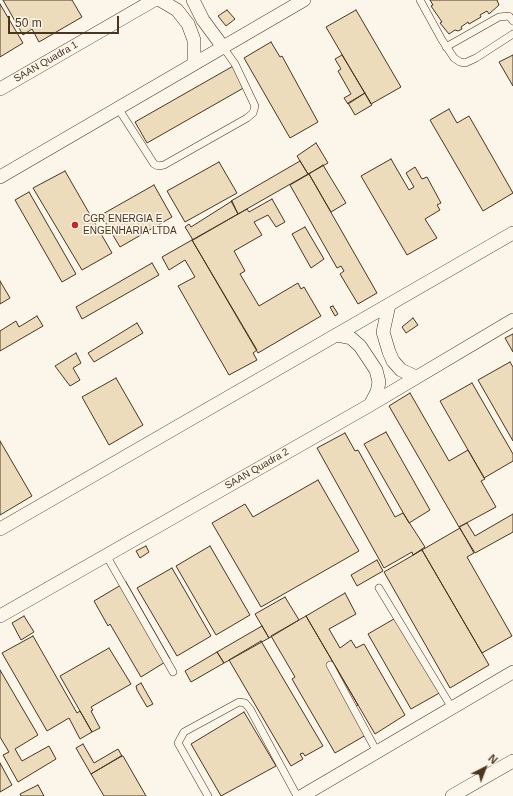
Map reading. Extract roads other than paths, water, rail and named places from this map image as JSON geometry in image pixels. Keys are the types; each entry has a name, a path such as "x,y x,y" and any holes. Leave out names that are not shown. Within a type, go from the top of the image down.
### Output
{"street":[{"name":"SAAN Quadra 1","path":"0,89 154,0"},
{"path":"160,0 177,10 188,24 194,40 194,64"},
{"path":"193,0 203,20 223,47"},
{"path":"0,177 304,0"},
{"path":"0,529 513,233"},
{"path":"390,305 383,332 389,352 393,361 401,370 416,376"},
{"name":"SAAN Quadra 2","path":"0,616 370,405 416,376 513,320"},
{"path":"336,335 351,338 360,346 376,370 379,382 377,392 370,405"},
{"path":"302,796 513,672"},
{"path":"452,796 513,761"}],"lane":[{"path":"420,0 446,46 454,58 460,62 465,62 513,34"},
{"path":"446,46 499,17 509,16 513,21"},
{"path":"118,108 154,164 158,166 164,165 247,118 252,113 255,106 235,64 223,47"},
{"path":"106,555 173,672"},
{"path":"379,588 452,708"},
{"path":"330,665 377,752"},
{"path":"208,796 178,743 184,732 239,702 245,704 250,709 297,796"}],"place":[{"name":"CGR ENERGIA E ENGENHARIA LTDA","path":"75,225"}]}
